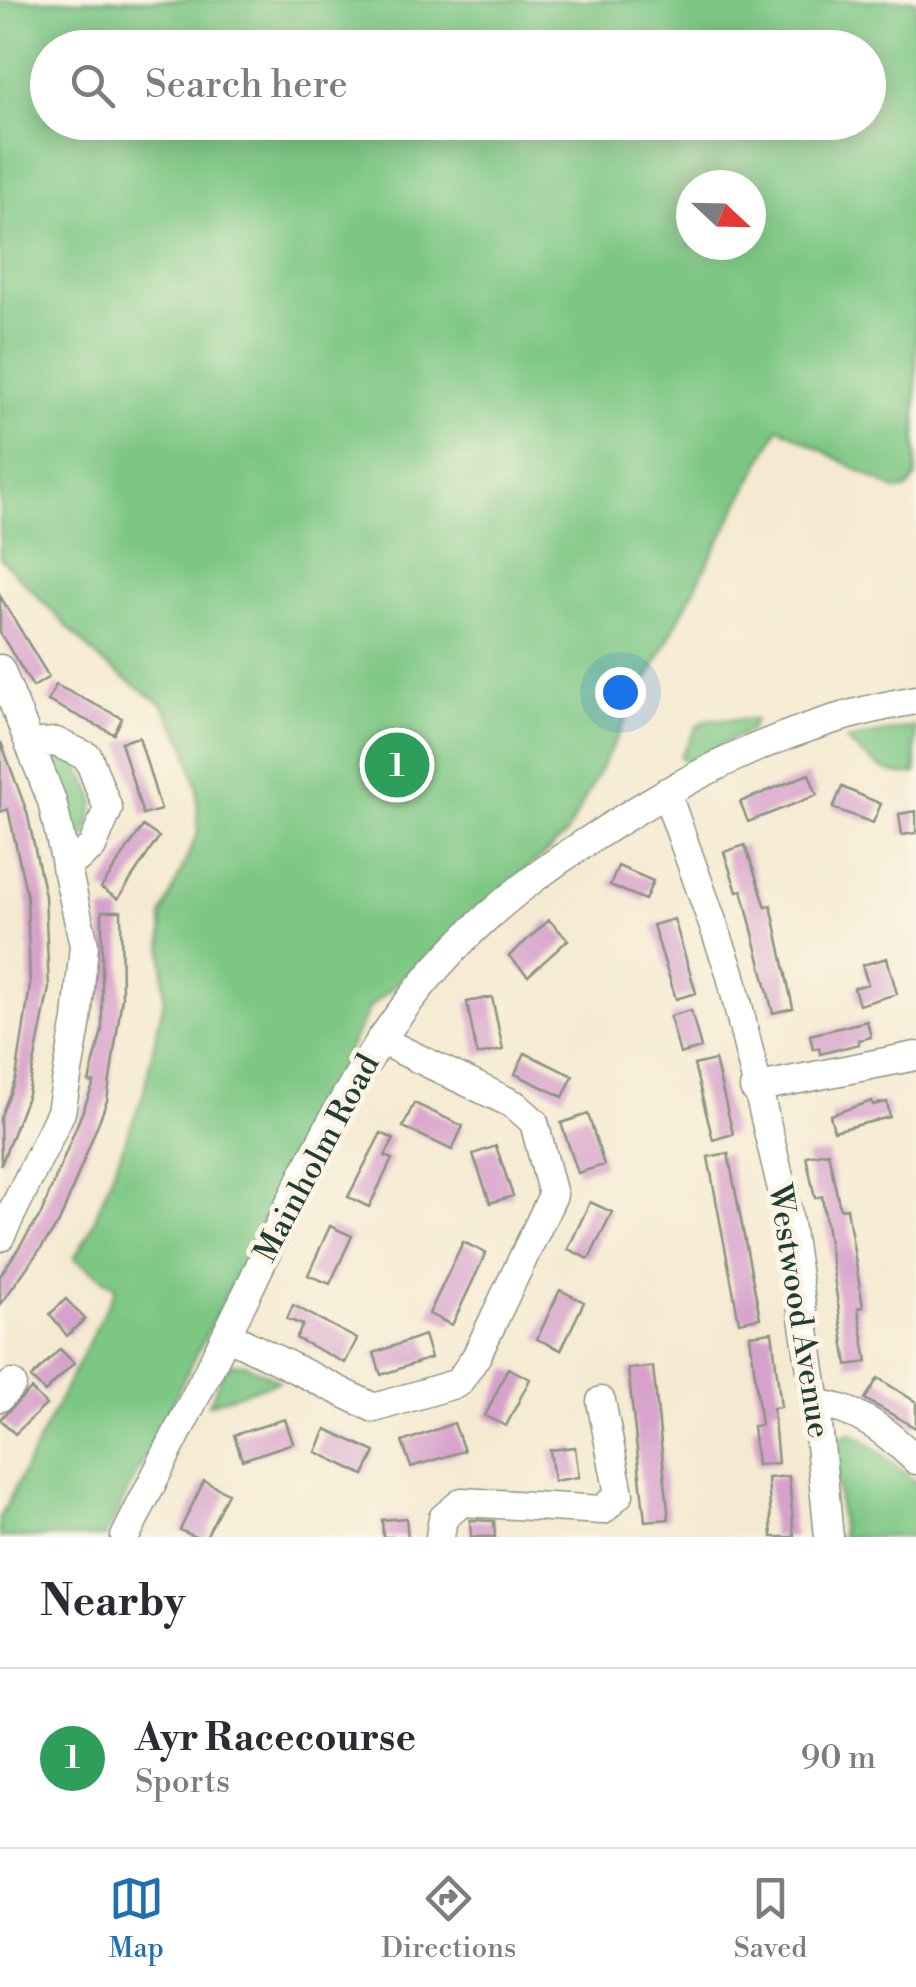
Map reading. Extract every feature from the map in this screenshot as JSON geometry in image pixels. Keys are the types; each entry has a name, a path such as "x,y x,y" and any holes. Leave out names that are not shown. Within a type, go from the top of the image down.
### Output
{"street":[{"path":"0,669 52,800 84,945 77,1020 61,1112 0,1237"},
{"name":"Mainholm Road","path":"126,1537 320,1141 380,1040 450,952 538,871 666,792 740,752 857,710 916,700"},
{"path":"29,744 56,742 88,757 108,809 92,848 66,867"},
{"name":"Westwood Avenue","path":"666,792 730,972 754,1088 787,1210 816,1404 829,1537"},
{"path":"226,1335 374,1408 458,1382 476,1357 553,1196 534,1122 516,1105 380,1040"},
{"path":"754,1088 916,1056"},
{"path":"440,1537 444,1518 462,1502 603,1510 619,1494 602,1401"},
{"path":"816,1404 841,1406 874,1424 916,1460"}],"green space":[{"path":"0,0 916,0 916,478 907,489 897,491 779,427 566,835 370,1007 105,1537 0,1537 0,1518 116,1288 74,1258 89,1234 143,1095 164,998 162,916 198,832 197,787 185,743 162,704 103,663 0,558"},
{"path":"709,719 755,720 750,730 689,762 680,757 699,724"},
{"path":"915,726 916,773 886,770 846,740"},
{"path":"49,753 78,763 95,799 86,837 75,841"},
{"path":"233,1364 245,1364 279,1381 209,1404 223,1371"},
{"path":"850,1433 916,1482 916,1537 842,1537 833,1443"}],"building":[{"path":"0,596 49,677 33,687 0,633"},
{"path":"56,685 122,718 114,734 48,701"},
{"path":"139,737 161,810 143,815 121,742"},
{"path":"1,742 27,812 45,896 49,988 28,1094 1,1165 0,1118 16,1078 30,986 27,896 8,809 0,812"},
{"path":"809,774 817,795 748,822 740,802"},
{"path":"842,787 881,804 873,823 833,808"},
{"path":"916,811 916,833 902,835 899,814"},
{"path":"143,826 159,837 118,899 101,888"},
{"path":"745,845 766,907 771,905 793,1008 773,1013 742,890 737,892 724,852"},
{"path":"618,866 653,881 645,900 610,885"},
{"path":"102,911 121,911 122,997 107,1101 59,1223 0,1305 0,1276 41,1214 94,1083 89,1082 102,1030"},
{"path":"674,919 696,993 676,999 653,925"},
{"path":"549,920 568,940 528,976 509,956"},
{"path":"887,958 897,994 859,1005 854,988 868,984 862,965"},
{"path":"492,997 503,1050 477,1055 467,1002"},
{"path":"691,1010 701,1048 680,1054 670,1016"},
{"path":"867,1021 871,1037 858,1040 859,1044 820,1054 819,1048 813,1049 810,1035"},
{"path":"525,1053 573,1076 563,1097 515,1074"},
{"path":"715,1060 733,1134 713,1140 694,1065"},
{"path":"872,1101 873,1105 887,1102 890,1117 834,1131 830,1115"},
{"path":"414,1103 463,1126 452,1150 403,1127"},
{"path":"588,1114 604,1165 578,1173 561,1123"},
{"path":"381,1133 394,1139 385,1156 392,1159 369,1207 348,1197"},
{"path":"496,1146 513,1196 490,1203 473,1154"},
{"path":"828,1152 840,1209 847,1208 863,1307 858,1308 867,1362 847,1365 822,1196 815,1198 806,1156"},
{"path":"728,1153 760,1318 739,1322 708,1157"},
{"path":"590,1202 612,1212 589,1259 568,1249"},
{"path":"330,1226 352,1236 330,1284 308,1275"},
{"path":"463,1242 486,1253 452,1325 429,1314"},
{"path":"560,1290 584,1302 561,1350 537,1339"},
{"path":"66,1299 85,1319 67,1336 50,1314"},
{"path":"293,1305 357,1339 345,1363 296,1338 303,1325 287,1319"},
{"path":"772,1332 781,1407 773,1408 778,1463 757,1465 753,1426 761,1425 750,1335"},
{"path":"424,1335 431,1358 381,1375 374,1353"},
{"path":"60,1349 74,1363 45,1392 31,1378"},
{"path":"653,1367 669,1519 645,1521 628,1369"},
{"path":"508,1368 530,1379 506,1426 485,1416"},
{"path":"878,1378 916,1402 916,1428 865,1399"},
{"path":"31,1389 46,1405 15,1434 0,1419"},
{"path":"285,1419 293,1443 242,1460 234,1435"},
{"path":"454,1423 464,1451 411,1467 402,1442"},
{"path":"326,1429 375,1452 364,1475 316,1452"},
{"path":"575,1447 579,1477 554,1481 550,1450"},
{"path":"789,1476 794,1537 772,1537 768,1478"},
{"path":"204,1481 228,1493 206,1537 195,1537 180,1530"},
{"path":"406,1518 408,1537 383,1537 382,1520"},
{"path":"470,1520 494,1521 495,1537 471,1537"}],"place":[{"name":"Ayr Racecourse","path":"397,765"}]}
